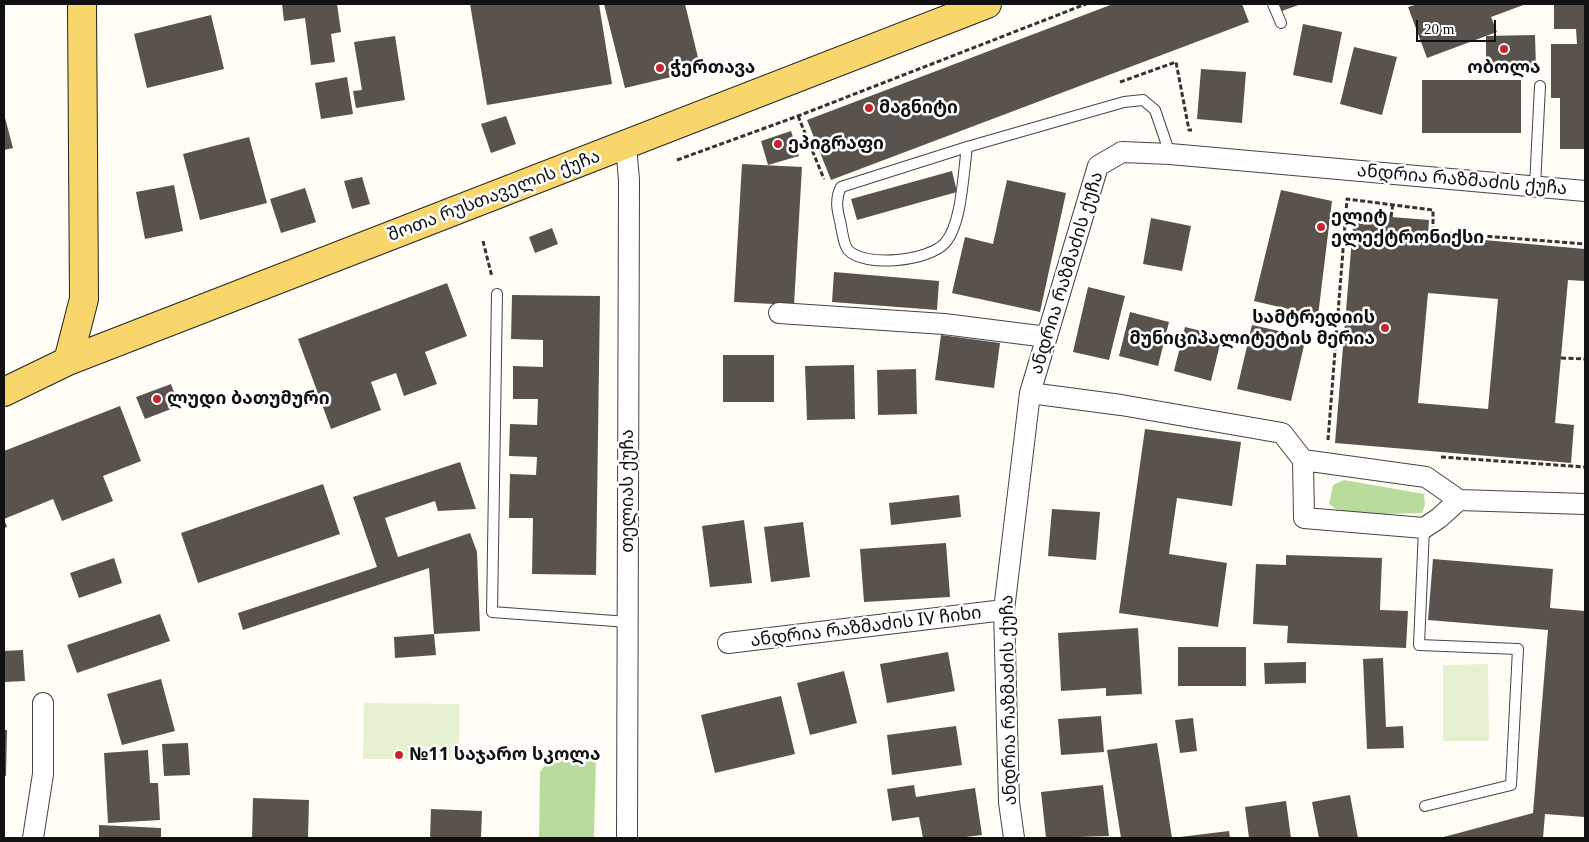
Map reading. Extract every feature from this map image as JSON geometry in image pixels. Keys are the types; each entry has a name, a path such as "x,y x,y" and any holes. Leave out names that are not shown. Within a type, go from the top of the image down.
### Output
{"main road":[{"path":"68,361 84,299 82,4"},
{"name":"შოთა რუსთაველის ქუჩა","path":"4,392 68,361 987,4"}],"street":[{"name":"თელიას ქუჩა","path":"626,145 629,180 627,838"},
{"name":"ანდრია რაზმაძის ქუჩა","path":"1014,838 1009,802 1004,610 1030,393 1098,166 1122,152 1170,154 1585,191"},
{"path":"779,312 944,324 1047,337"},
{"path":"1030,393 1121,405 1282,433 1303,460 1304,518 1424,528 1439,518 1459,500"},
{"path":"1303,460 1426,476 1459,500 1585,504"},
{"name":"ანდრია რაზმაძის IV ჩიხი","path":"728,643 1004,610"},
{"path":"34,838 43,774 43,703"}],"lane":[{"path":"1273,4 1281,23"},
{"path":"1535,186 1540,86"},
{"path":"967,148 955,226 944,244 921,257 874,260 859,258 847,249 836,207 841,188 967,148 1124,102 1143,100 1155,110 1170,154"},
{"path":"497,294 492,612 628,622"},
{"path":"1424,528 1419,644 1518,649 1511,785 1425,806"}],"path":[{"path":"676,160 798,116 1086,4"},
{"path":"1327,450 1347,199 1393,203 1434,210 1433,232 1585,244"},
{"path":"1392,217 1393,203"},
{"path":"483,241 497,294"},
{"path":"1561,358 1585,359"},
{"path":"1436,457 1585,467"}],"green space":[{"path":"1344,480 1424,494 1425,505 1422,513 1344,515 1329,504 1333,485"},
{"path":"1488,664 1489,741 1443,741 1443,665"},
{"path":"364,703 459,704 459,759 363,759"},
{"path":"551,756 596,757 594,838 539,838 540,772"}],"building":[{"path":"282,4 337,4 341,32 331,34 335,62 311,65 305,18 284,21"},
{"path":"470,4 599,4 612,84 487,105"},
{"path":"604,4 685,4 701,70 625,88"},
{"path":"1113,4 1242,4 1249,22 831,180 807,120"},
{"path":"1279,4 1301,4 1282,11"},
{"path":"1418,4 1526,4 1491,17 1497,32 1427,58 1408,7"},
{"path":"1554,4 1585,4 1585,149 1560,149 1560,98 1551,98 1551,44 1577,44 1576,29 1554,29"},
{"path":"211,15 224,69 147,88 134,34"},
{"path":"1303,24 1342,32 1332,83 1293,75"},
{"path":"1535,35 1536,69 1486,70 1486,36"},
{"path":"395,36 405,100 356,108 353,91 362,90 354,42"},
{"path":"1354,47 1397,57 1382,115 1340,104"},
{"path":"1201,69 1246,72 1242,123 1197,119"},
{"path":"347,77 353,114 321,119 315,83"},
{"path":"1422,80 1521,80 1521,133 1422,133"},
{"path":"4,114 13,148 4,150"},
{"path":"506,116 516,144 491,153 481,124"},
{"path":"791,131 799,156 768,165 761,141"},
{"path":"249,137 267,203 200,220 183,154"},
{"path":"742,164 802,167 794,305 734,302"},
{"path":"952,171 957,192 857,220 851,199"},
{"path":"362,177 370,204 352,209 344,181"},
{"path":"1007,180 1066,193 1040,312 952,293 965,237 993,244"},
{"path":"174,185 183,231 145,239 136,192"},
{"path":"305,188 316,222 281,233 270,199"},
{"path":"1281,190 1332,201 1318,316 1254,301"},
{"name":"სამტრედიის მუნიციპალიტეტის მერია","path":"1354,214 1429,220 1428,235 1585,249 1584,281 1568,280 1555,423 1574,425 1571,463 1335,443","holes":["1428,293 1498,299 1488,409 1418,403"]},
{"path":"1151,218 1191,226 1182,271 1143,264"},
{"path":"552,228 558,244 535,253 529,237"},
{"path":"834,272 939,281 937,310 832,302"},
{"path":"447,283 467,336 425,352 437,384 404,396 396,373 371,382 381,410 331,429 298,339"},
{"path":"1088,287 1125,296 1109,360 1073,352"},
{"path":"512,295 600,296 596,575 532,574 533,518 509,518 510,474 536,475 537,457 509,456 510,424 537,425 538,399 513,399 513,366 543,367 543,340 511,339"},
{"path":"1130,312 1169,322 1158,366 1119,356"},
{"path":"1252,325 1306,337 1291,401 1237,389"},
{"path":"1185,327 1222,336 1211,381 1174,371"},
{"path":"941,335 1000,343 994,388 935,380"},
{"path":"723,355 774,355 774,402 723,402"},
{"path":"854,365 855,419 807,420 805,366"},
{"path":"916,369 917,414 878,415 877,370"},
{"path":"171,384 179,406 145,419 136,397"},
{"path":"120,406 141,461 103,476 113,501 62,521 53,499 4,519 4,451"},
{"path":"1145,429 1241,442 1232,506 1177,498 1169,554 1227,563 1218,627 1119,613"},
{"path":"460,462 476,509 438,511 435,501 385,518 398,557 470,533 477,552 480,631 434,634 429,568 243,630 238,613 377,567 353,497"},
{"path":"323,484 340,534 198,583 181,533"},
{"path":"959,495 961,517 891,525 889,503"},
{"path":"1052,509 1100,512 1096,560 1048,556"},
{"path":"744,520 752,583 710,587 702,526"},
{"path":"803,522 810,577 771,582 764,527"},
{"path":"946,543 950,597 864,602 860,549"},
{"path":"1286,555 1382,558 1380,610 1408,611 1406,648 1287,643 1288,626 1253,624 1256,564 1286,565"},
{"path":"114,558 122,583 79,598 70,573"},
{"path":"1433,559 1553,569 1550,608 1585,611 1585,817 1545,814 1543,838 1440,838 1533,813 1548,630 1428,620"},
{"path":"160,614 170,641 77,673 67,645"},
{"path":"1138,628 1142,694 1106,696 1106,688 1061,691 1058,633"},
{"path":"434,634 436,655 395,658 394,637"},
{"path":"1178,647 1246,647 1246,686 1178,686"},
{"path":"23,650 25,681 4,682 4,651"},
{"path":"948,652 955,691 887,703 880,664"},
{"path":"1383,658 1386,727 1403,726 1404,748 1367,749 1363,659"},
{"path":"1306,662 1306,683 1265,684 1264,663"},
{"path":"844,671 857,723 810,735 797,683"},
{"path":"161,679 175,731 122,745 107,694"},
{"path":"781,696 795,754 715,773 701,715"},
{"path":"1101,716 1104,752 1061,755 1058,719"},
{"path":"1193,718 1197,751 1180,753 1175,720"},
{"path":"956,726 962,765 892,775 887,735"},
{"path":"4,730 7,730 6,776 4,776"},
{"path":"188,743 190,775 164,776 162,744"},
{"path":"1157,743 1172,838 1121,838 1107,750"},
{"path":"148,750 150,783 158,783 160,820 108,823 104,753"},
{"path":"914,785 916,797 975,788 982,835 958,838 923,838 919,817 892,821 887,789"},
{"path":"1103,785 1109,836 1046,838 1041,792"},
{"path":"1350,795 1358,838 1319,838 1312,802"},
{"path":"253,798 309,800 308,838 252,838"},
{"path":"1286,801 1291,838 1249,838 1245,807"},
{"path":"431,809 482,811 481,838 430,838"},
{"path":"99,825 161,828 161,838 99,838"},
{"path":"1229,831 1230,838 1180,837"}],"place":[{"name":"ობოლა","path":"1504,49"},
{"name":"ჭერთავა","path":"660,68"},
{"name":"მაგნიტი","path":"869,108"},
{"name":"ეპიგრაფი","path":"778,144"},
{"name":"ელიტ ელექტრონიქსი","path":"1321,227"},
{"name":"სამტრედიის მუნიციპალიტეტის მერია","path":"1385,328"},
{"name":"ლუდი ბათუმური","path":"157,399"},
{"name":"№11 საჯარო სკოლა","path":"399,755"}]}
